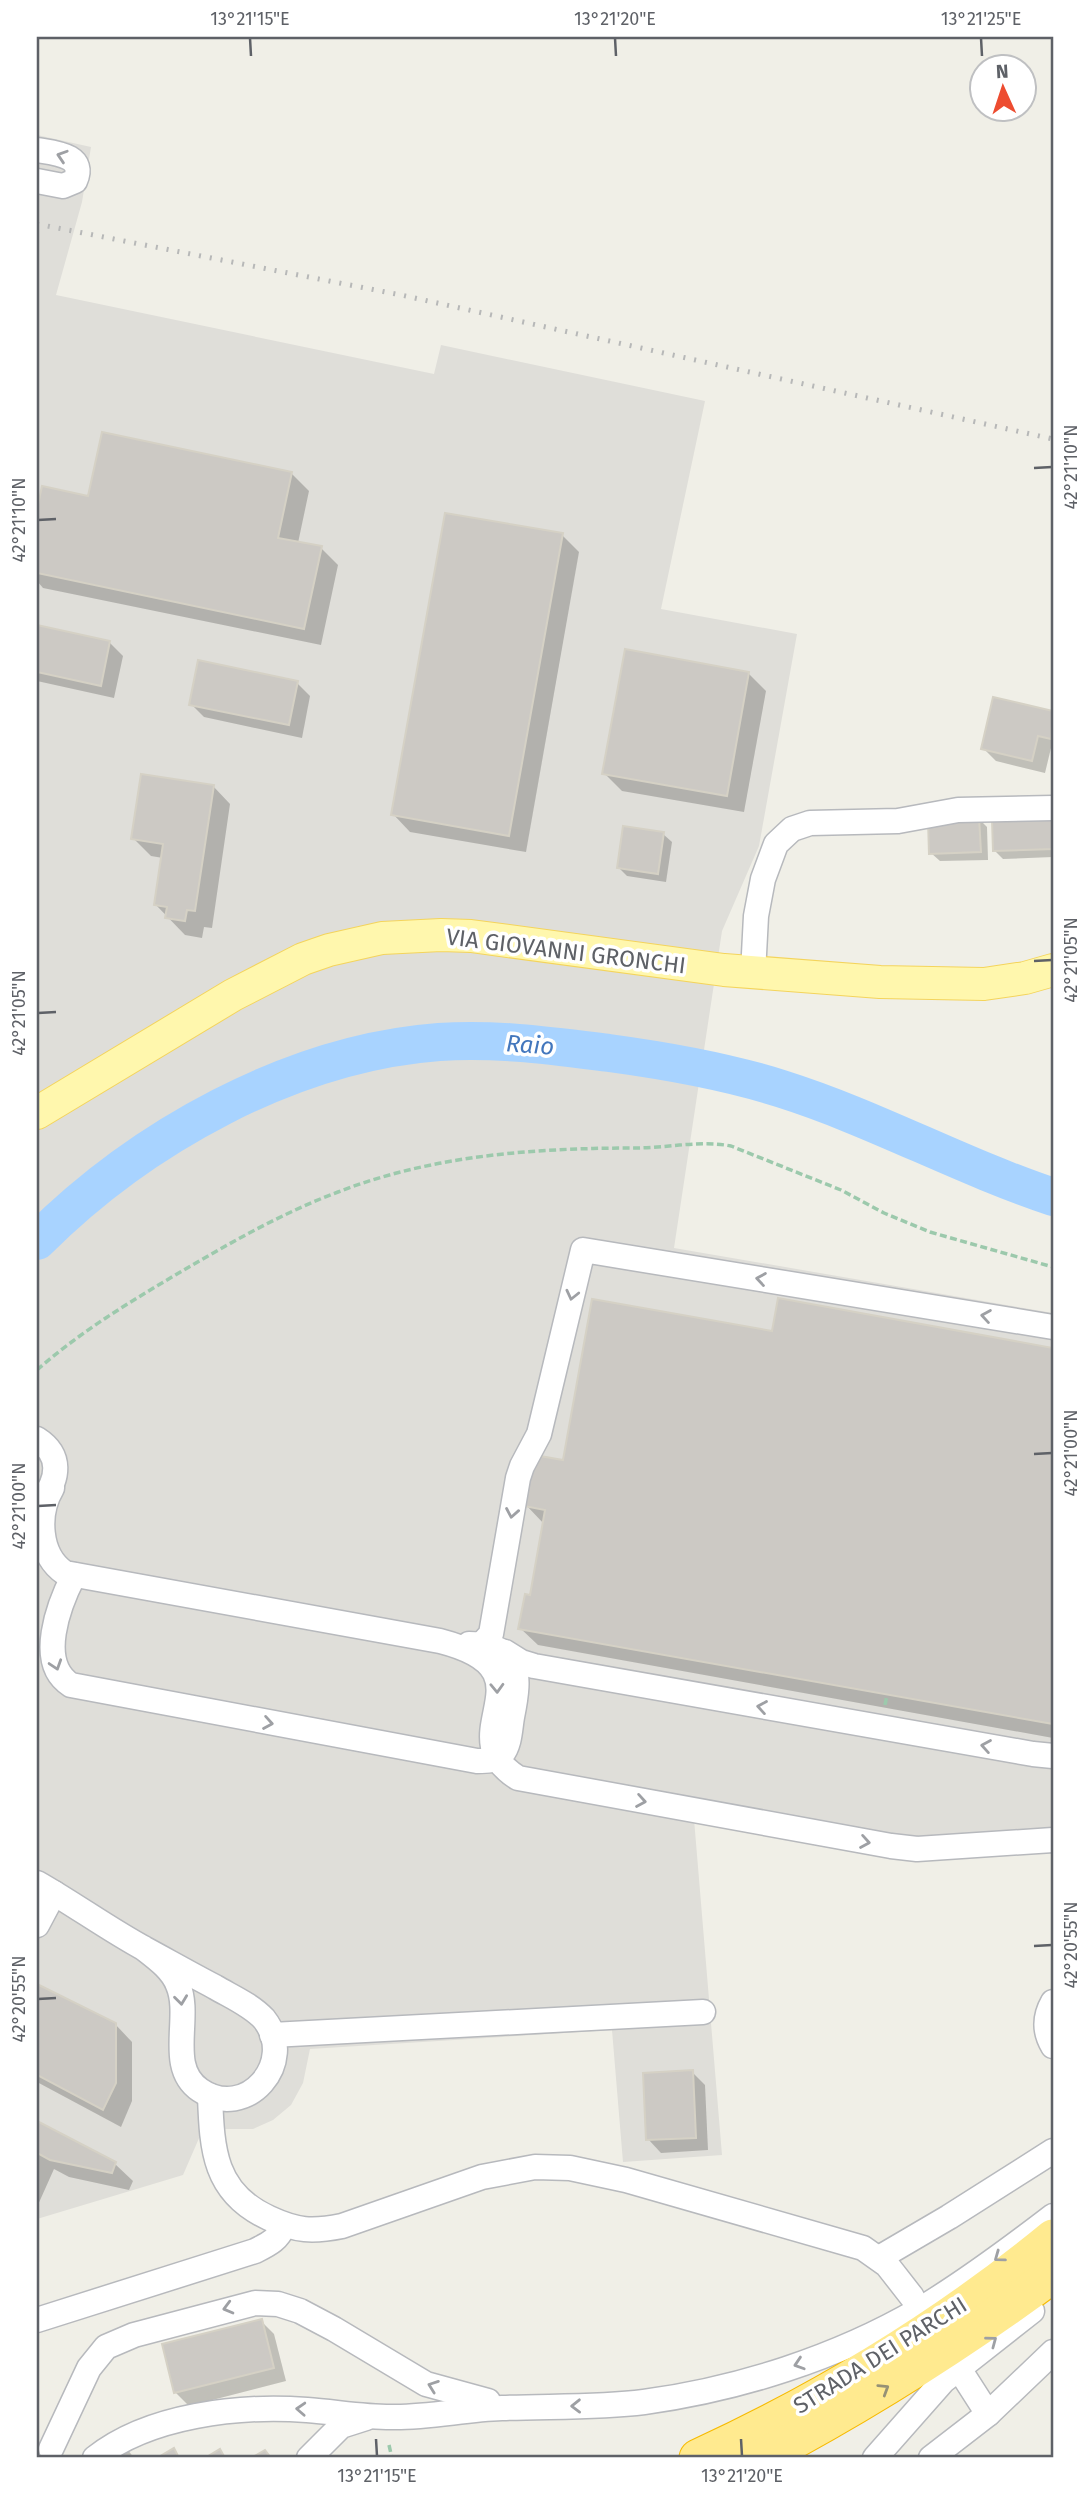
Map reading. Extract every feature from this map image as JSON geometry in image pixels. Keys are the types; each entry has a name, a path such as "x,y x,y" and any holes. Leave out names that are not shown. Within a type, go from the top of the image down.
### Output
{"highway":[{"name":"STRADA DEI PARCHI","path":"698,2458 787,2413 899,2347 974,2298 1053,2238"},
{"name":"STRADA DEI PARCHI","path":"761,2458 893,2384 1053,2274"}],"main road":[{"name":"VIA GIOVANNI GRONCHI","path":"37,1113 274,972 303,958 355,943 409,936 471,936 753,972 880,982 969,985 1012,981 1053,970"}],"street":[{"path":"37,150 70,158 78,171 75,181 68,185 37,181"},
{"path":"753,972 755,925 763,879 776,844 792,829 810,823 898,821 958,810 1053,808"},
{"path":"493,1763 506,1748 516,1698 515,1671 487,1642 491,1634 518,1478 539,1434 583,1250 1053,1327"},
{"path":"37,1439 44,1443 53,1457 56,1472 44,1497 44,1538 57,1566 65,1573 440,1642 493,1648 534,1666 1052,1757"},
{"path":"41,1575 74,1575"},
{"path":"41,1575 58,1583 62,1598"},
{"path":"74,1575 62,1598 52,1659 58,1674 71,1685 493,1763 529,1781 879,1844 917,1849 1053,1840"},
{"path":"440,1642 483,1657 497,1676 493,1763"},
{"path":"37,1925 45,1888 252,2009 261,2016 272,2035 274,2056 272,2066 257,2090 230,2098 210,2096 192,2084 183,2065 182,2002 178,1985 169,1970 142,1947"},
{"path":"1053,2002 1046,2020 1053,2046"},
{"path":"272,2035 703,2012"},
{"path":"210,2096 216,2158 227,2186 245,2206 284,2225 303,2230 342,2226 482,2177 535,2167 570,2168 626,2180 863,2248 880,2258 912,2297"},
{"path":"880,2258 1053,2151"},
{"path":"309,2458 341,2426 353,2421 524,2407 581,2407 656,2400 750,2379 816,2358 917,2311 1053,2216"},
{"path":"37,2320 255,2251 273,2242 281,2234 284,2225"},
{"path":"880,2454 943,2381 1053,2294"},
{"path":"51,2449 83,2379 106,2347 134,2334 255,2303 289,2307 317,2319 426,2384 475,2399 524,2407"},
{"path":"931,2458 988,2414 1053,2352"},
{"path":"963,2375 988,2414"},
{"path":"94,2458 121,2440 147,2429 230,2412 289,2409 381,2417"}],"path":[{"path":"37,1370 63,1347 114,1312 201,1260 286,1214 339,1191 400,1172 475,1156 543,1149 657,1148 719,1144 731,1146 841,1190 884,1213 930,1232 1053,1267"},
{"path":"389,2445 392,2458"}],"shaded area":[{"path":"37,135 91,147 82,202 56,295 434,374 441,345 705,401 661,609 797,634 759,846 722,931 674,1248 1053,1313 1053,1851 694,1819 722,2155 623,2162 612,2030 310,2049 303,2083 291,2105 273,2120 253,2129 203,2129 183,2175 37,2219"}],"building":[{"path":"102,432 292,472 278,538 322,546 304,629 37,573 37,509 42,486 88,496"},
{"path":"445,513 563,533 509,836 391,815"},
{"path":"37,625 110,641 101,686 37,672"},
{"path":"625,649 749,672 727,796 602,774"},
{"path":"198,660 298,681 289,725 189,705"},
{"path":"993,697 1053,711 1051,739 1038,736 1032,761 981,749"},
{"path":"141,774 214,785 195,911 187,910 185,921 165,918 167,907 154,905 163,844 131,839"},
{"path":"979,817 981,852 929,854 928,819"},
{"path":"1053,817 1053,849 993,851 992,820"},
{"path":"623,826 664,832 658,874 617,868"},
{"path":"778,1298 1053,1348 1053,1724 518,1629 525,1594 530,1595 545,1510 524,1506 534,1455 563,1460 592,1299 772,1331"},
{"path":"37,1984 116,2023 116,2083 103,2110 37,2075"},
{"path":"693,2070 696,2138 646,2140 643,2073"},
{"path":"37,2121 116,2162 112,2173 50,2160 37,2153"},
{"path":"262,2319 274,2368 174,2393 162,2344"},
{"path":"174,2448 179,2458 157,2458"},
{"path":"220,2449 225,2458 205,2458"},
{"path":"265,2450 271,2458 251,2458"}],"waterway":[{"name":"Raio","path":"37,1241 78,1203 122,1168 221,1107 328,1063 383,1049 461,1041 525,1043 609,1053 740,1077 816,1101 1053,1197"}],"railway":[{"path":"37,224 401,295 1053,439"}]}
